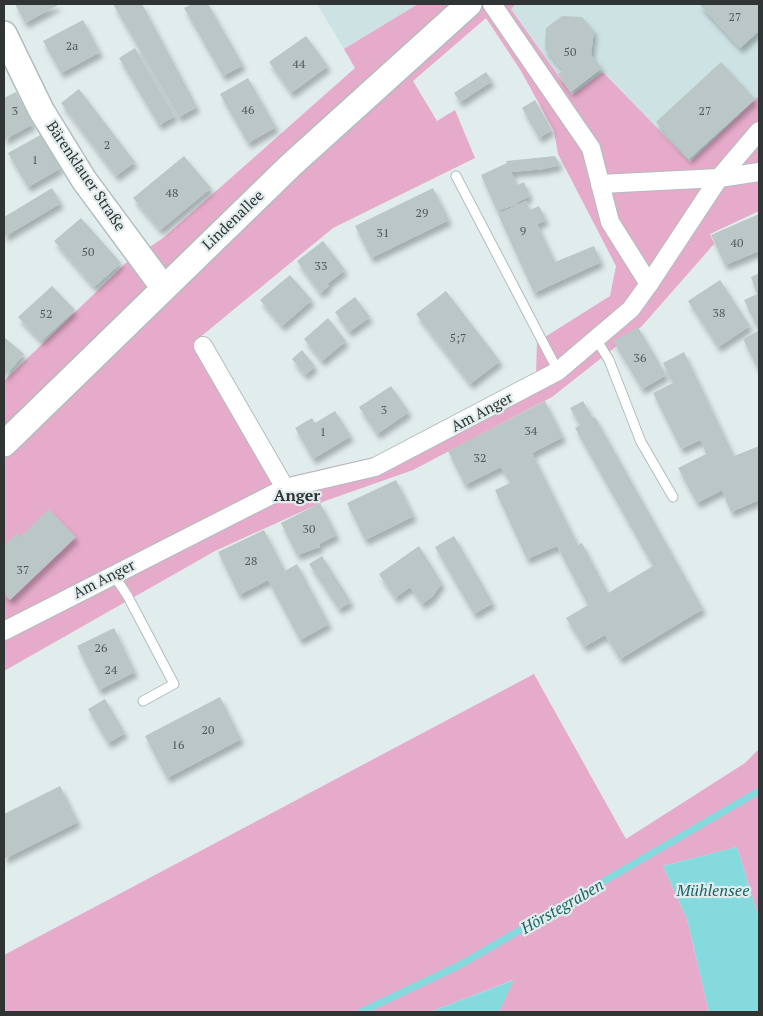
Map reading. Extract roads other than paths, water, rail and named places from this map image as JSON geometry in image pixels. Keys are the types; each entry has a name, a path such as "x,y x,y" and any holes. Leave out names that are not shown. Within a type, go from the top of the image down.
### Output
{"main road":[{"name":"Lindenallee","path":"4,444 163,287 338,121 469,4"},
{"name":"Bärenklauer Straße","path":"4,34 41,110 84,180 163,287"}],"street":[{"path":"492,4 591,148 610,222 650,284"},
{"name":"Am Anger","path":"4,631 285,488 375,467 558,372 631,309 650,284 718,178 759,131"},
{"path":"600,184 718,178 759,172"},
{"path":"204,346 285,488"}],"lane":[{"path":"456,176 558,372"},
{"path":"596,339 609,360 641,442 673,497"},
{"path":"113,574 127,595 174,684 143,701"}],"water":[{"name":"Mühlensee","path":"737,847 759,919 759,1012 709,1012 687,919 663,866"},
{"path":"514,980 499,1012 430,1012"}],"waterway":[{"name":"Hörstegraben","path":"361,1012 460,965 759,791"}],"district":[{"name":"Anger","path":"297,495"}]}
